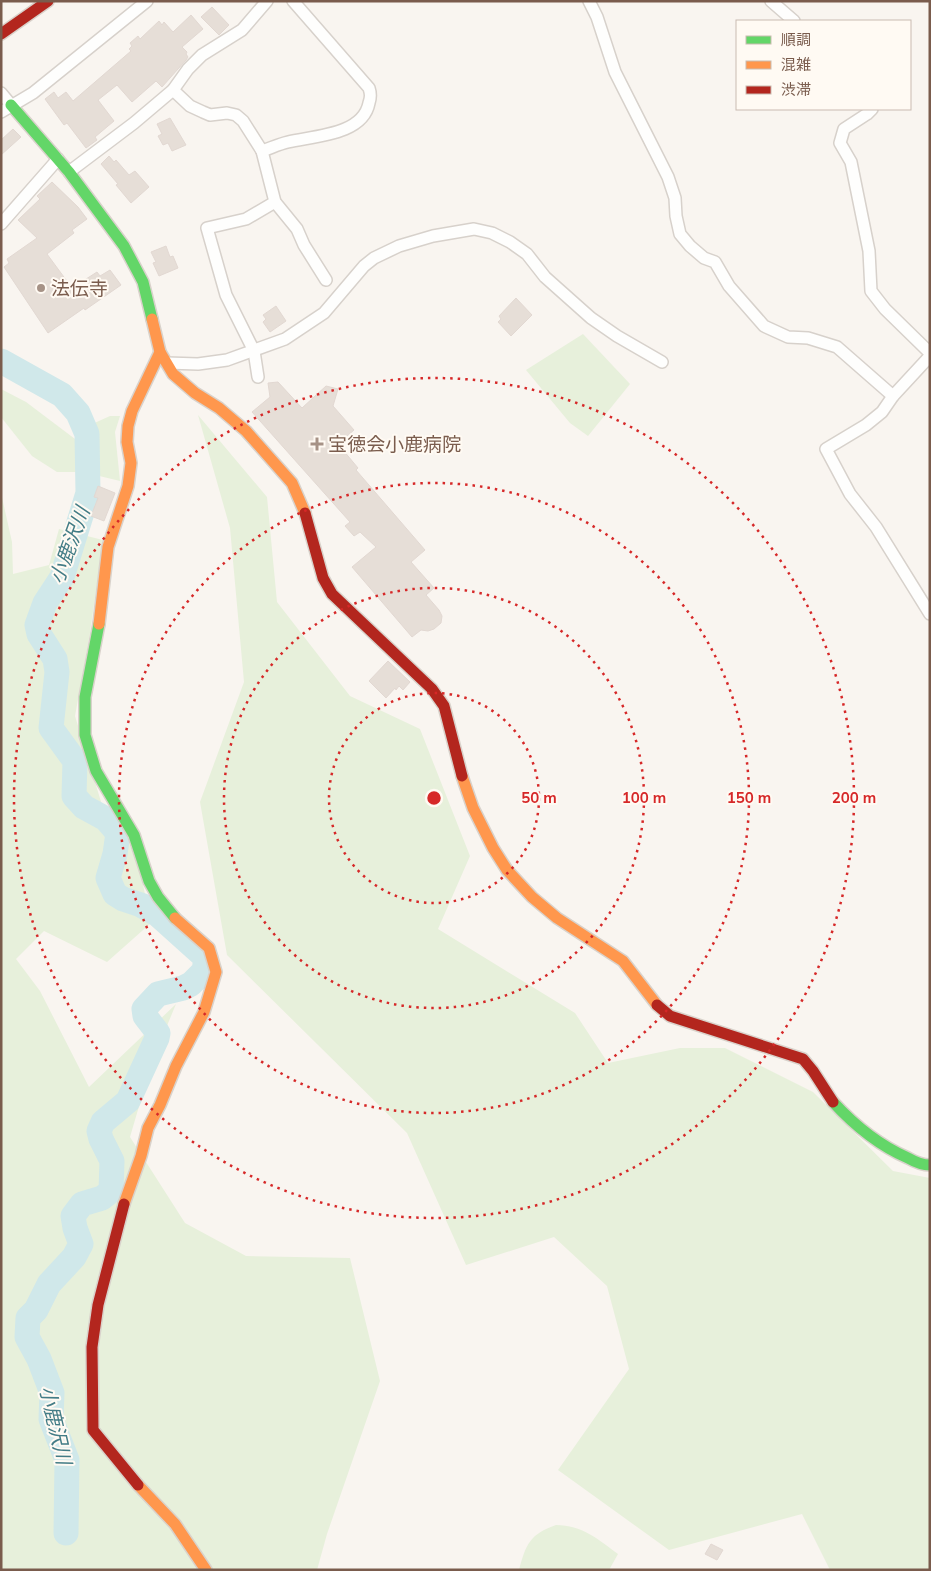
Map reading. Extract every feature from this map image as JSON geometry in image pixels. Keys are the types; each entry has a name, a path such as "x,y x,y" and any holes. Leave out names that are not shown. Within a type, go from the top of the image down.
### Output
{"main road":[{"path":"1,34 48,1"},
{"path":"11,105 69,172 104,218 135,265 143,282 160,352 166,363 181,382 206,401 219,408 246,431 292,484 302,506 327,587 337,600 432,689 444,706 458,766 474,808 493,848 507,870 532,897 557,918 623,961 659,1008 670,1016 803,1059 813,1070 834,1103 863,1130 887,1149 923,1165 930,1165"},
{"path":"160,352 132,411 128,426 127,442 130,463 128,486 108,547 99,611 97,641 85,697 85,735 96,771 134,835 153,889 180,924 209,948 216,972 204,1012 176,1066 148,1128 141,1156 120,1216 98,1305 92,1347 94,1430 123,1468 175,1524 206,1570"}],"street":[{"path":"1,112 33,93 148,1"},
{"path":"69,172 173,90 188,69 202,55 242,30 268,1"},
{"path":"262,151 286,142 334,133 362,120 368,110 371,94 369,88 293,1"},
{"path":"589,1 597,17 615,72 668,177 675,198 680,234 704,258 715,262 729,286 764,326 788,336 808,338 837,347 893,396"},
{"path":"771,1 793,20"},
{"path":"173,90 190,106 203,112 210,115 228,113 236,115 243,121 262,151 275,202 297,229 304,245 326,280"},
{"path":"1,93 11,105"},
{"path":"871,110 844,129 840,143 850,162 869,251 871,291 930,355 893,396 882,412 866,425 826,449 850,494 876,528 926,601 930,614"},
{"path":"1,224 58,159"},
{"path":"258,377 254,351 226,295 207,228 246,219 275,202"},
{"path":"166,363 198,364 227,360 285,339 324,312 364,266 374,258 399,246 433,236 474,229 492,233 510,242 527,254 545,277 591,318 617,336 662,362"}],"green space":[{"path":"583,334 630,384 588,436 570,423 526,370"},
{"path":"1,389 26,402 75,439 76,472 57,472 32,456 1,417"},
{"path":"198,415 267,497 277,602 350,696 420,729 470,856 438,929 575,1013 608,1063 680,1048 725,1048 813,1092 893,1171 930,1178 930,1570 830,1570 802,1514 669,1550 558,1470 629,1369 607,1286 554,1237 466,1265 407,1133 227,955 200,802 244,682 230,528"},
{"path":"110,416 120,416 115,432 120,481 91,474 90,425"},
{"path":"1,493 12,542 13,574 49,565 59,529 103,540 90,633 75,716 102,805 129,843 141,875 151,923 107,962 44,931 16,959 40,991 89,1087 176,1004 152,1062 130,1137 185,1223 246,1256 350,1258 380,1381 327,1534 317,1570 1,1570"},
{"path":"556,1525 582,1530 618,1554 609,1570 519,1570 530,1541 540,1532"}],"building":[{"path":"212,7 229,25 219,35 201,17"},
{"path":"191,15 203,29 182,47 187,52 188,57 186,60 162,87 156,81 132,102 117,85 98,100 114,121 95,137 97,140 86,148 67,123 64,125 45,99 54,92 58,98 66,92 73,101 131,51 129,49 132,46 130,43 138,36 140,39 159,21 162,25 164,22 173,32"},
{"path":"170,118 186,145 172,151 168,143 163,145 158,136 162,134 157,124"},
{"path":"13,129 21,137 1,155 1,140"},
{"path":"109,156 114,162 116,160 129,175 135,171 149,187 131,203 101,164"},
{"path":"52,182 78,207 87,219 72,230 74,233 47,254 72,288 97,272 100,276 110,270 121,285 48,333 4,267 9,263 7,259 37,238 18,220 40,199 37,196"},
{"path":"166,246 170,257 173,256 178,268 159,276 153,263 156,262 151,252"},
{"path":"516,298 532,315 511,336 498,322 501,319 499,316"},
{"path":"276,306 286,321 270,332 263,322 266,319 263,315"},
{"path":"278,382 302,408 326,386 338,389 333,406 354,430 338,444 358,468 356,470 425,550 411,562 434,588 426,595 442,616 441,623 434,629 428,631 421,630 412,637 352,567 376,547 360,532 354,536 345,526 350,522 252,412 270,397 268,383"},
{"path":"98,486 115,493 104,521 91,516 98,498 94,497"},
{"path":"388,661 410,682 403,690 399,686 396,690 395,688 386,698 369,681"},
{"path":"711,1544 723,1550 717,1560 705,1554"}],"waterway":[{"name":"小鹿沢川","path":"1,361 62,395 78,413 87,434 88,493 62,577 45,603 37,625 39,634 55,659 57,672 51,728 75,761 74,796 84,807 106,819 118,833 115,854 108,878 115,894 157,914 206,958 204,971 191,984 183,988 158,994 144,1009 145,1016 158,1033 157,1038 128,1101 103,1122 99,1131 112,1161 111,1191 102,1198 82,1204 73,1216 81,1244 74,1257 49,1284 36,1310 28,1318 27,1337 39,1359 52,1393 51,1419 67,1460 66,1533"}],"traffic: fast":[{"path":"11,105 69,172 124,246 143,282 152,319"},
{"path":"99,624 85,697 85,735 96,771 134,835 149,881 158,897 175,918"},
{"path":"833,1102 858,1127 877,1141 913,1161 930,1165"}],"traffic: slow":[{"path":"152,319 160,352 173,374 195,393 219,408 246,431 292,483 305,513"},
{"path":"99,624 108,547 128,486 131,463 127,442 128,426 132,411 160,352"},
{"path":"462,776 473,808 493,848 507,870 532,897 557,918 623,961 657,1005"},
{"path":"124,1204 141,1156 148,1128 176,1066 204,1012 216,972 209,948 175,918"},
{"path":"138,1485 175,1524 206,1570"}],"traffic: jam":[{"path":"1,34 48,1"},
{"path":"305,513 323,578 332,594 432,689 444,706 462,776"},
{"path":"657,1005 670,1016 803,1059 833,1102"},
{"path":"124,1204 98,1305 92,1347 93,1430 138,1485"}],"place":[{"name":"法伝寺","path":"41,288"},
{"name":"宝徳会小鹿病院","path":"317,444"}]}
